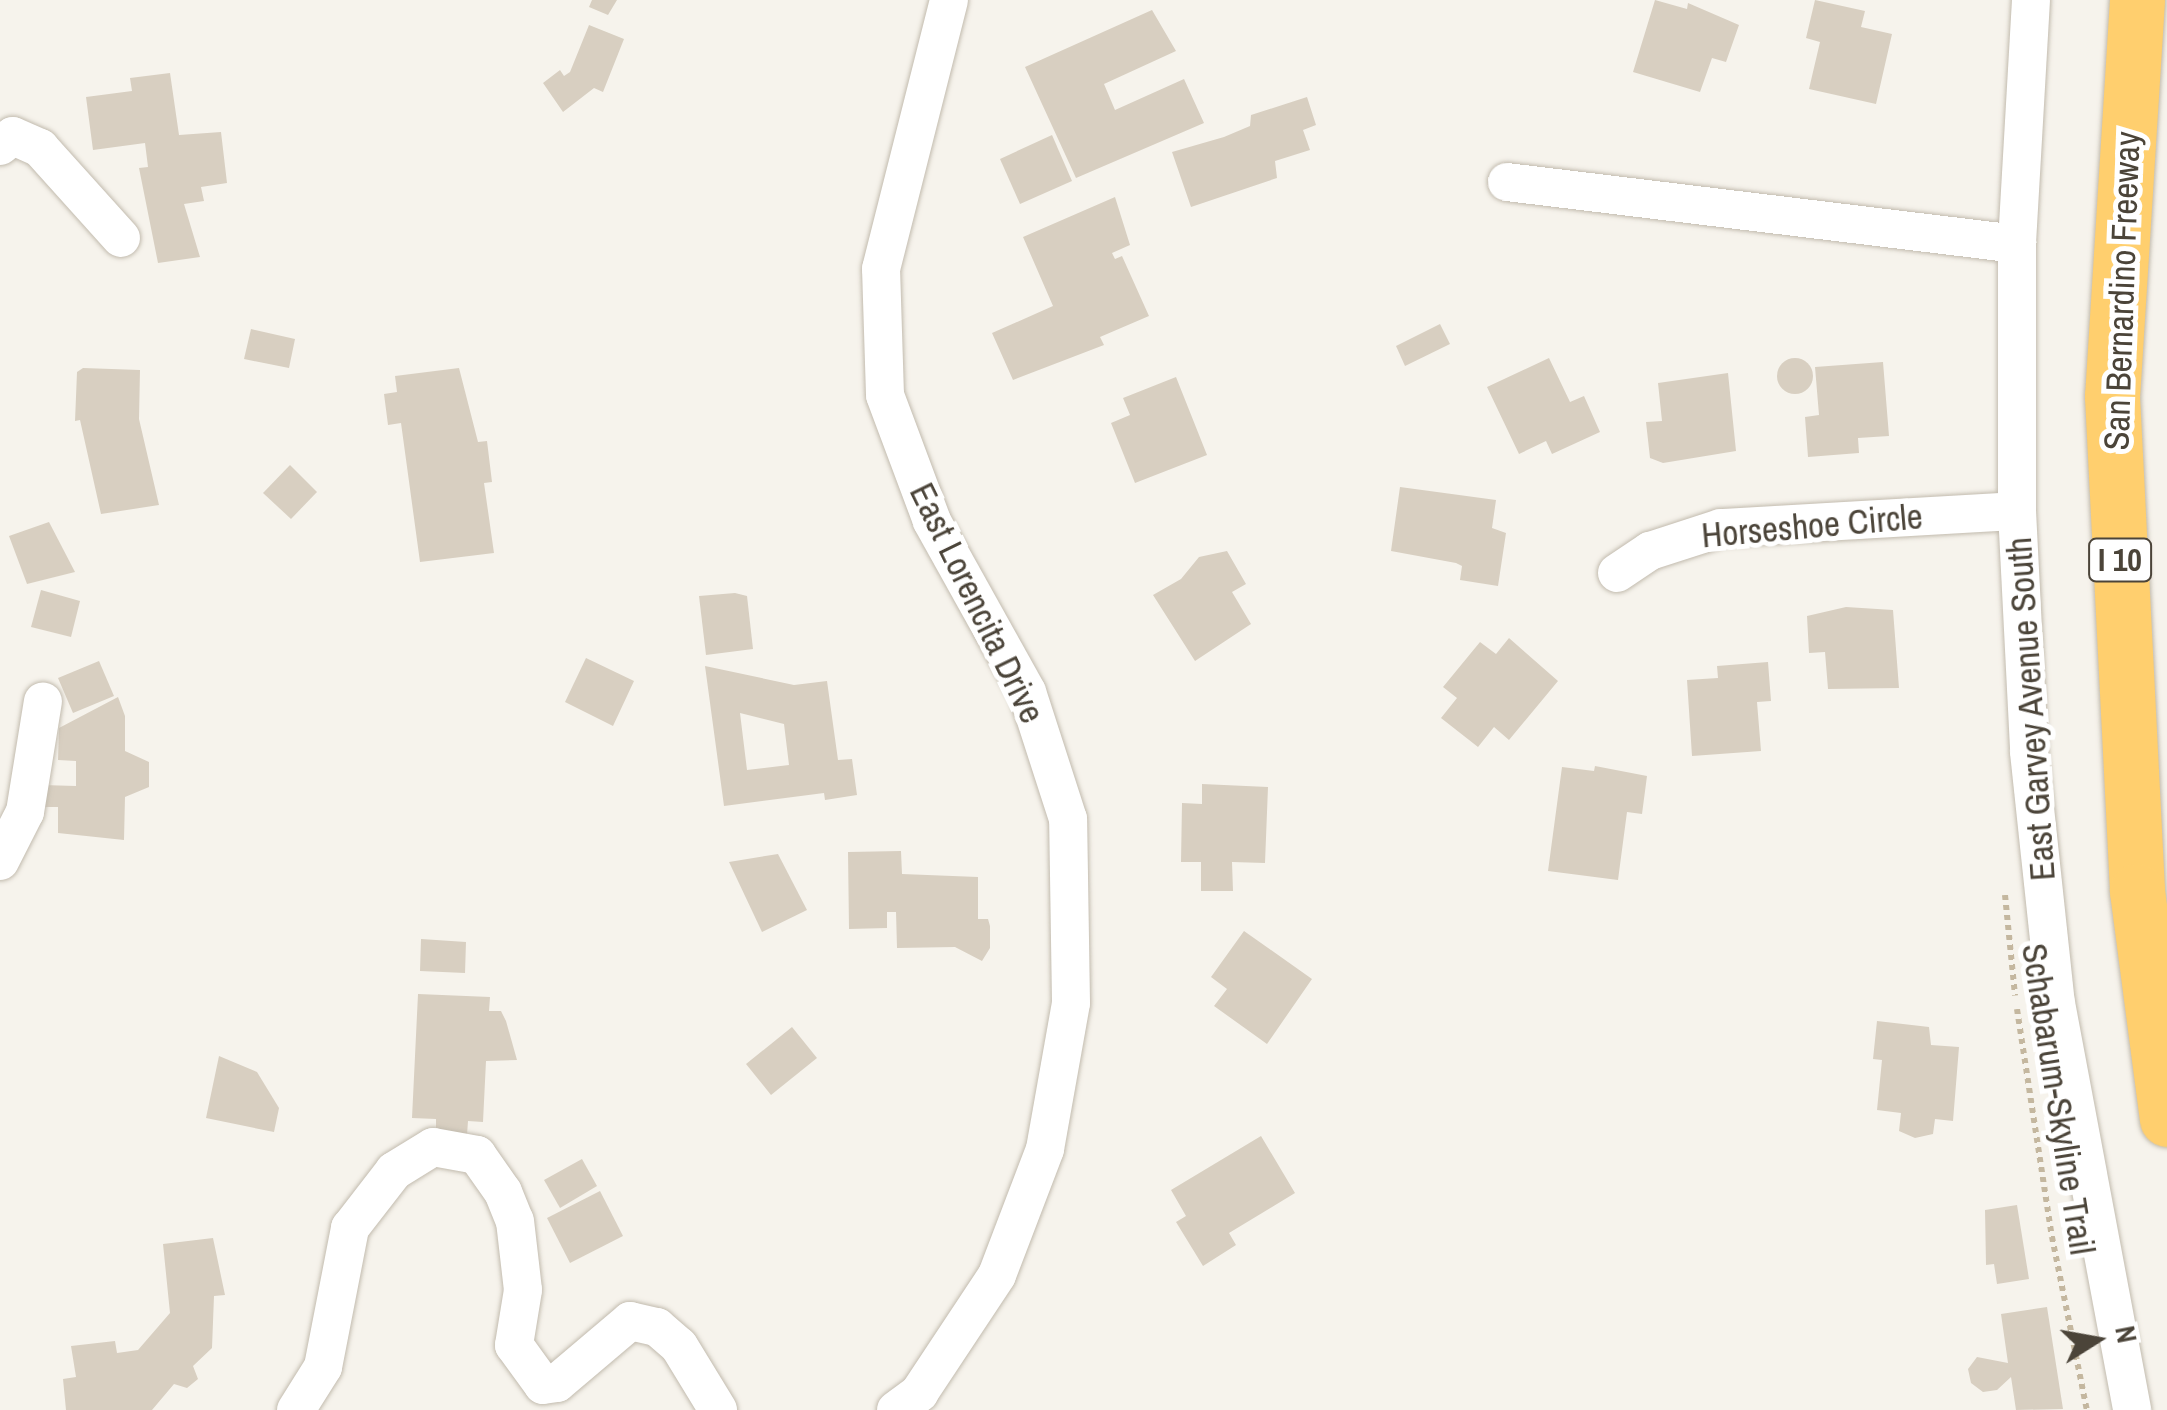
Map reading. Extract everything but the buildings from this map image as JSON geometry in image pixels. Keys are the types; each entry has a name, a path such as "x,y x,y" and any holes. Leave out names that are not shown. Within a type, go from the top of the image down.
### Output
{"highway":[{"name":"San Bernardino Freeway","path":"2137,0 2112,396 2137,890 2167,1119"}],"street":[{"name":"East Lorencita Drive","path":"896,1410 920,1393 997,1276 1045,1150 1071,1003 1068,818 1027,692 932,521 885,395 881,269 950,0"},
{"name":"East Garvey Avenue South","path":"2032,0 2017,244 2017,511 2029,752 2054,984 2132,1410"},
{"path":"0,146 13,136 40,148 121,238"},
{"path":"1507,182 2017,244"},
{"name":"Horseshoe Circle","path":"1618,573 1650,551 1721,528 2017,511"},
{"path":"0,861 26,812 42,701"},
{"path":"296,1410 323,1367 350,1228 394,1171 433,1147 476,1155 504,1192 515,1221 523,1290 514,1346 543,1386 557,1383 630,1322 657,1326 679,1346 718,1410"}],"path":[{"name":"Schabarum-Skyline Trail","path":"2007,874 2004,913 2028,1088 2087,1410"}]}
